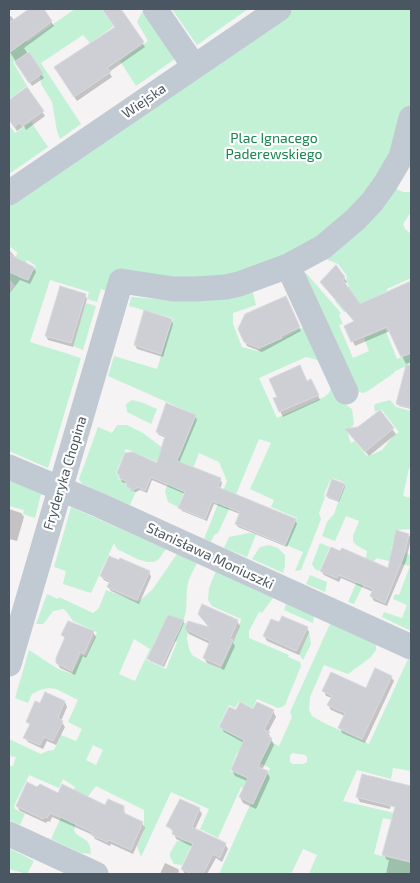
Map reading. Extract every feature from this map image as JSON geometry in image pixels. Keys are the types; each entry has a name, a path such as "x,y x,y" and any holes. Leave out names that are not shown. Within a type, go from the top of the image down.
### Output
{"street":[{"path":"155,9 194,66"},
{"name":"Wiejska","path":"9,193 278,9"},
{"path":"346,392 288,266 328,243 346,229 372,202 401,157 411,118"},
{"name":"Fryderyka Chopina","path":"9,664 121,281 167,289 211,288 239,284 288,266"},
{"name":"Stanisława Moniuszki","path":"9,467 411,647"},
{"path":"9,834 96,874"}],"green space":[{"path":"75,9 101,9 114,26 90,43 83,35 41,63 81,124 60,139 52,102 41,84 40,73 29,51 13,62 27,86 9,99 9,48 22,36 27,42"},
{"path":"172,9 248,9 197,45"},
{"name":"Plac Ignacego Paderewskiego","path":"292,9 411,9 411,99 401,140 341,225 242,276 109,292 101,289 97,302 87,299 89,292 50,280 30,342 81,358 48,468 9,451 9,294 15,285 9,279 9,265 18,253 9,246 9,203","holes":["27,260 36,266 28,281 18,277"]},
{"path":"142,12 175,59 136,86 120,61 148,41 137,22"},
{"path":"31,122 48,147 9,174 9,125 15,133"},
{"path":"396,189 403,192 411,192 411,212 403,224 405,229 411,234 411,278 344,312 335,301 349,286 346,280 347,276 338,264 323,258"},
{"path":"306,273 341,313 339,315 343,324 339,325 353,358 369,351 364,338 385,329 397,359 411,354 411,364 395,371 368,391 363,393 355,391 301,279"},
{"path":"252,289 256,305 233,313 233,324 242,347 257,351 304,327 318,360 306,357 259,378 277,418 324,397 329,393 332,386 345,404 352,409 354,424 349,430 348,435 351,443 355,441 366,455 369,456 382,450 393,436 399,432 381,409 375,412 375,404 390,400 396,407 411,411 411,468 409,468 403,496 411,498 411,529 396,530 391,550 411,555 411,631 382,617 384,612 402,618 407,605 393,599 395,594 399,595 410,566 376,558 354,604 348,602 365,563 367,551 356,545 353,541 359,521 346,516 335,541 322,536 327,522 334,514 345,483 333,478 331,479 324,494 325,497 319,513 321,519 301,570 295,571 303,552 286,545 297,518 271,507 274,500 250,489 271,443 259,439 218,533 214,535 211,542 204,539 227,481 219,462 199,453 178,507 168,502 165,491 174,469 126,449 116,473 119,476 118,479 125,482 127,487 134,491 137,489 130,505 82,484 79,479 98,427 112,433 117,425 127,425 143,433 164,449 180,455 196,415 108,376 114,356 157,369 173,318 129,306 131,297 168,300"},
{"path":"86,303 96,306 83,350 73,346"},
{"path":"132,400 157,409 151,424 127,412 126,404"},
{"path":"9,480 41,494 35,518 23,514 24,510 9,506"},
{"path":"71,507 166,549 159,559 154,562 147,562 117,549 114,543 91,593 63,584 66,571 54,567"},
{"path":"249,533 256,534 247,557 224,548 229,537"},
{"path":"320,543 330,547 319,571 312,564"},
{"path":"269,545 278,548 285,555 283,573 252,559 260,547"},
{"path":"177,554 197,563 189,579 183,622 189,624 187,638 189,649 192,655 221,669 236,636 241,619 212,606 208,600 209,588 216,571 273,598 262,613 259,612 249,631 249,638 289,655 288,657 300,662 301,666 285,705 278,708 257,699 253,708 239,701 235,708 229,705 218,727 244,741 243,744 265,754 271,742 279,746 292,717 290,712 330,624 376,644 376,650 371,657 348,674 324,665 310,697 309,710 312,716 322,722 369,744 408,659 411,660 411,771 393,768 391,779 357,770 343,801 411,817 411,824 383,818 374,854 411,863 411,874 309,874 317,855 303,849 291,874 219,874 250,805 253,804 257,797 257,794 241,787 218,838 200,829 209,809 171,792 141,857 137,846 144,831 144,810 96,786 83,803 74,830 76,834 87,841 91,854 81,853 51,839 75,787 63,779 59,788 29,775 14,806 15,809 25,814 20,825 9,820 9,766 13,766 16,757 9,756 9,739 41,754 54,750 61,735 76,741 82,729 68,722 78,700 56,689 49,688 32,694 28,703 15,698 29,650 58,669 72,674 81,655 86,656 97,632 73,621 63,609 53,611 43,624 36,624 47,594 58,599 59,597 93,613 99,608 106,590 138,602 152,590","holes":["159,634 177,642 166,669 146,660","134,639 150,649 135,681 119,674","93,745 103,750 96,765 86,760","237,753 270,768 262,785 230,771","292,753 307,757 307,762 303,764 293,764 290,762"]},
{"path":"310,575 327,582 325,592 306,584"},
{"path":"286,604 314,616 313,623 284,610"},
{"path":"309,631 311,644 303,660 299,654"},
{"path":"177,841 191,842 192,844 182,865 174,864 170,857 170,853"},
{"path":"9,848 34,861 27,874 9,869"}],"building":[{"path":"29,9 44,9 52,21 9,53 9,23"},
{"path":"102,9 121,9 144,42 107,68 111,72 74,97 54,67 115,27"},
{"path":"29,52 43,73 29,83 15,62"},
{"path":"27,87 44,111 22,126 20,122 14,127 9,120 9,100"},
{"path":"9,254 34,267 28,280 9,272"},
{"path":"336,265 345,277 343,280 360,304 411,281 411,353 401,357 387,327 351,342 344,326 354,321 320,282"},
{"path":"60,286 86,294 71,343 45,336"},
{"path":"286,296 300,327 281,336 282,338 259,348 244,342 238,329 245,314"},
{"path":"144,310 172,319 161,354 134,345"},
{"path":"300,365 307,381 311,379 319,395 279,412 273,398 277,397 269,379"},
{"path":"406,365 411,366 411,408 396,404"},
{"path":"166,403 196,415 177,461 221,478 218,487 296,519 285,545 235,524 240,512 212,501 205,519 178,508 185,492 151,477 145,491 138,487 134,490 127,487 126,481 119,478 120,476 117,473 125,453 133,452 157,463 165,436 156,432"},
{"path":"380,410 394,428 365,452 345,429 358,427"},
{"path":"332,479 345,484 338,501 326,496"},
{"path":"396,530 409,534 404,556 385,603 370,596 373,589 339,575 337,578 320,571 331,547 340,551 342,548 388,568"},
{"path":"109,556 119,560 120,558 150,571 137,600 107,587 110,581 100,576"},
{"path":"202,604 238,620 230,639 233,640 221,666 203,658 210,641 185,629 188,621 209,627 198,614"},
{"path":"168,615 184,620 162,666 147,659"},
{"path":"282,616 308,627 296,651 263,636 271,619 279,622"},
{"path":"68,621 94,631 84,654 80,652 72,671 56,663 56,658 65,637 61,635"},
{"path":"375,668 392,676 362,739 338,728 345,713 327,705 332,696 322,691 331,672 366,688"},
{"path":"45,692 65,701 58,718 63,721 53,741 44,737 40,745 23,738 30,724 26,722 35,701 40,703"},
{"path":"240,702 253,709 257,702 274,710 264,730 270,732 267,736 272,738 258,767 268,771 253,804 239,797 248,778 231,770 244,740 219,727 229,707 236,710"},
{"path":"362,774 411,786 411,862 382,855 395,807 356,797"},
{"path":"27,782 37,787 40,784 58,793 62,784 105,805 108,799 124,806 124,813 143,822 131,850 109,840 107,842 91,835 92,832 50,813 47,818 43,819 16,806"},
{"path":"180,799 200,808 192,827 226,843 220,858 213,854 203,874 192,874 181,869 193,844 172,834 173,830 166,826"}]}
